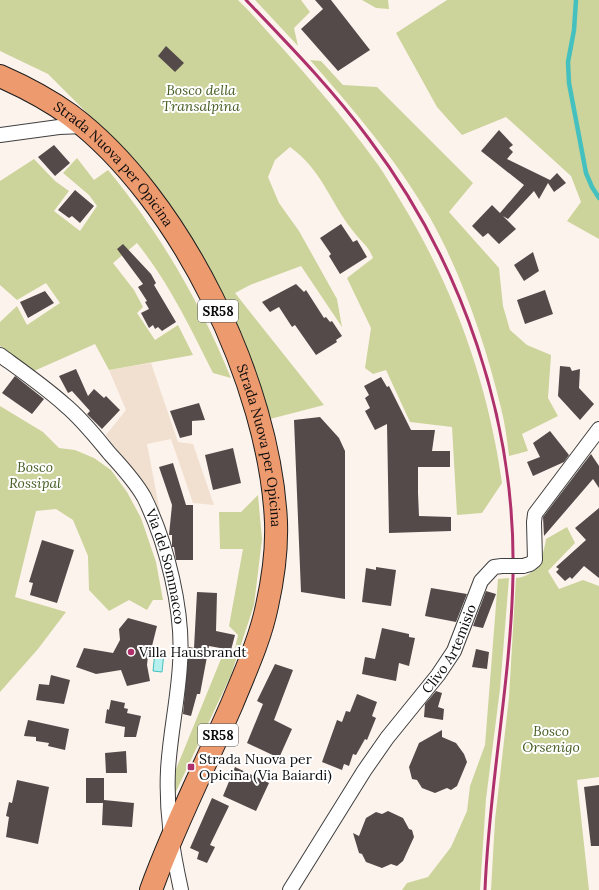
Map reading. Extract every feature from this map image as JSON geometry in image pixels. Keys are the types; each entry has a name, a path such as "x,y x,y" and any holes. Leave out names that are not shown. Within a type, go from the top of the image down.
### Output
{"main road":[{"name":"Strada Nuova per Opicina","path":"0,76 48,100 84,126 110,151 152,201 185,248 212,298 236,350 254,399 264,436 273,488 276,520 275,560 262,630 226,717 170,840 151,890"}],"street":[{"path":"0,135 59,127 84,126"},
{"name":"Via del Sommacco","path":"0,355 66,405 130,476 143,497 171,572 178,607 180,664 168,770 170,840 181,890"},
{"name":"Clivo Artemisio","path":"290,890 364,771 454,652 481,581 494,567 523,566 530,564 535,560 534,522 537,511 599,429"}],"shaded area":[{"path":"151,363 178,442 193,444 214,505 193,503 171,439 147,444 163,528 142,483 106,435 126,410 109,370"}],"green space":[{"name":"Bosco della Transalpina","path":"0,0 238,0 249,11 330,103 376,162 419,233 436,266 466,336 488,408 496,445 502,483 482,513 457,515 452,427 410,422 386,370 373,374 365,368 371,328 347,278 373,258 367,247 345,220 318,176 301,156 290,147 275,160 268,177 279,203 299,231 337,299 342,327 301,266 250,285 235,293 324,405 270,419 243,338 201,257 118,144 48,74 0,51"},
{"path":"255,0 301,0 310,12 294,28 298,46"},
{"path":"362,0 388,0 389,9 376,8"},
{"path":"447,0 599,0 599,239 567,221 581,202 571,176 506,117 462,135 437,107 396,33"},
{"path":"310,60 321,61 343,85 377,87 473,183 449,212 499,268 503,306 510,330 527,345 551,355 548,398 558,416 522,434 528,451 509,456 506,432 495,384 480,334 452,261 429,216 403,174 358,116"},
{"path":"77,158 94,180 108,170 145,218 162,243 192,295 231,378 213,373 169,290 149,258 137,243 113,263 134,290 143,307 137,313 155,340 178,325 193,355 109,370 95,344 34,371 0,346 0,322 17,306 27,325 60,303 46,283 17,300 0,285 0,181 34,159 55,181 69,191 54,211 80,231 97,206 89,195 63,173"},
{"name":"Bosco Rossipal","path":"0,406 43,432 59,448 75,450 94,458 111,470 127,492 141,518 156,562 163,600 153,600 147,610 129,600 109,611 89,590 88,556 73,520 56,509 36,511 15,597 66,612 38,649 0,692"},
{"path":"258,495 262,539 254,605 231,675 172,800 172,779 223,654 234,653 238,635 229,626 243,549 220,549 219,512 241,512"},
{"name":"Bosco Orsenigo","path":"567,527 575,543 548,571 559,589 583,580 599,586 599,777 577,780 589,890 491,890 495,820 509,697 516,578 530,574 534,570 541,559 546,539"},
{"name":"Bosco Orsenigo","path":"509,578 500,689 486,799 480,890 402,890 407,883 428,877 451,847 467,811 470,786 485,745 498,579"}],"water":[{"path":"155,652 164,653 162,672 153,671"}],"building":[{"path":"315,0 331,0 370,50 338,71 301,29 323,9"},
{"path":"166,46 184,63 175,72 158,56"},
{"path":"499,130 513,145 509,148 513,152 507,159 550,180 557,173 566,183 554,192 548,183 539,199 534,191 508,219 503,216 516,229 499,244 488,233 483,237 472,226 492,205 500,213 524,185 481,151"},
{"path":"54,145 70,163 55,176 38,157"},
{"path":"75,190 94,206 80,223 72,216 69,218 58,210"},
{"path":"341,224 353,242 357,240 367,257 340,274 329,256 331,254 320,238"},
{"path":"123,244 151,274 156,283 154,285 176,322 162,331 158,327 155,329 153,325 149,328 141,313 149,309 145,302 147,301 138,287 143,284 117,249"},
{"path":"533,252 539,271 524,281 514,265"},
{"path":"296,284 304,292 306,290 324,318 326,317 330,322 332,321 342,336 336,340 337,342 316,355 295,325 292,327 279,307 270,312 262,302"},
{"path":"545,290 553,314 525,324 517,300"},
{"path":"45,291 54,303 28,318 20,302"},
{"path":"560,366 570,367 572,371 580,369 579,388 594,404 580,420 558,396"},
{"path":"76,369 88,396 94,389 104,398 106,396 120,410 102,429 87,414 90,411 72,391 68,393 59,376"},
{"path":"15,376 44,399 32,414 2,393"},
{"path":"381,377 387,387 389,386 411,430 435,430 432,451 450,451 450,467 418,467 418,493 419,516 451,517 451,531 389,533 387,424 375,430 365,411 370,408 365,398 369,395 364,386"},
{"path":"199,403 205,420 192,421 192,435 180,438 170,411"},
{"path":"320,417 339,438 345,451 345,599 301,592 294,420"},
{"path":"550,431 569,455 564,462 533,476 527,462 540,457 533,443"},
{"path":"233,448 241,483 213,490 205,455"},
{"path":"591,454 599,466 599,488 593,479 544,536 543,517"},
{"path":"173,463 186,505 193,505 193,560 176,560 174,547 172,547 172,535 169,535 172,505 159,467"},
{"path":"599,508 599,578 584,566 572,579 570,577 565,581 556,572 559,569 556,567 586,540 575,528"},
{"path":"42,540 74,550 57,603 30,595 33,583 29,582"},
{"path":"376,567 396,570 391,606 362,602 366,568 376,570"},
{"path":"431,588 467,594 456,622 425,616"},
{"path":"486,591 496,594 483,628 473,626"},
{"path":"197,592 217,593 216,631 235,635 231,650 209,646 200,694 197,694 191,716 183,714 189,647 194,648"},
{"name":"Villa Hausbrandt","path":"128,618 157,626 152,646 149,646 147,665 150,681 127,686 121,670 96,674 76,667 84,648 113,653 120,640 119,629"},
{"path":"382,628 409,634 409,637 415,638 409,666 399,663 396,681 362,674 365,657 375,659"},
{"path":"476,649 489,652 487,669 472,667"},
{"path":"275,664 293,670 274,720 292,729 279,758 247,743 263,704 257,701"},
{"path":"51,675 70,680 64,704 36,700 39,684 49,685"},
{"path":"436,691 442,693 438,707 444,709 443,720 424,717 425,704"},
{"path":"357,694 377,702 372,716 376,718 367,740 365,739 356,755 353,754 349,766 344,764 342,770 322,762 337,720 342,722 346,711 350,712"},
{"path":"111,700 125,703 124,708 128,709 127,713 141,716 136,737 124,737 125,727 105,723 107,709 109,710"},
{"path":"28,720 69,729 65,750 48,746 49,743 36,741 36,737 24,736"},
{"path":"442,730 442,737 456,743 464,754 467,762 457,786 451,790 447,788 435,793 422,788 417,780 412,779 409,767 419,743"},
{"path":"126,751 127,773 106,773 105,753"},
{"path":"235,767 269,783 256,811 223,796"},
{"path":"86,778 104,778 104,800 134,803 132,827 102,825 103,803 86,803"},
{"path":"17,780 49,787 38,844 6,837 9,817 6,816 9,802 12,803"},
{"path":"599,785 599,846 591,846 584,787"},
{"path":"212,798 229,806 210,845 215,847 207,863 197,859 199,852 190,848"},
{"path":"388,811 403,818 409,829 412,830 414,837 403,861 397,866 391,864 382,868 366,862 362,854 359,853 353,833 359,836 366,818 376,812 382,814"}],"waterway":[{"path":"576,0 574,30 568,62 569,83 586,173 599,198"}],"railway":[{"path":"246,0 310,68 340,103 369,139 402,187 431,237 456,290 477,345 493,401 505,459 511,517 513,575 508,654 487,850 485,890"}],"place":[{"name":"Villa Hausbrandt","path":"131,652"},
{"name":"Strada Nuova per Opicina (Via Baiardi)","path":"191,767"}]}
